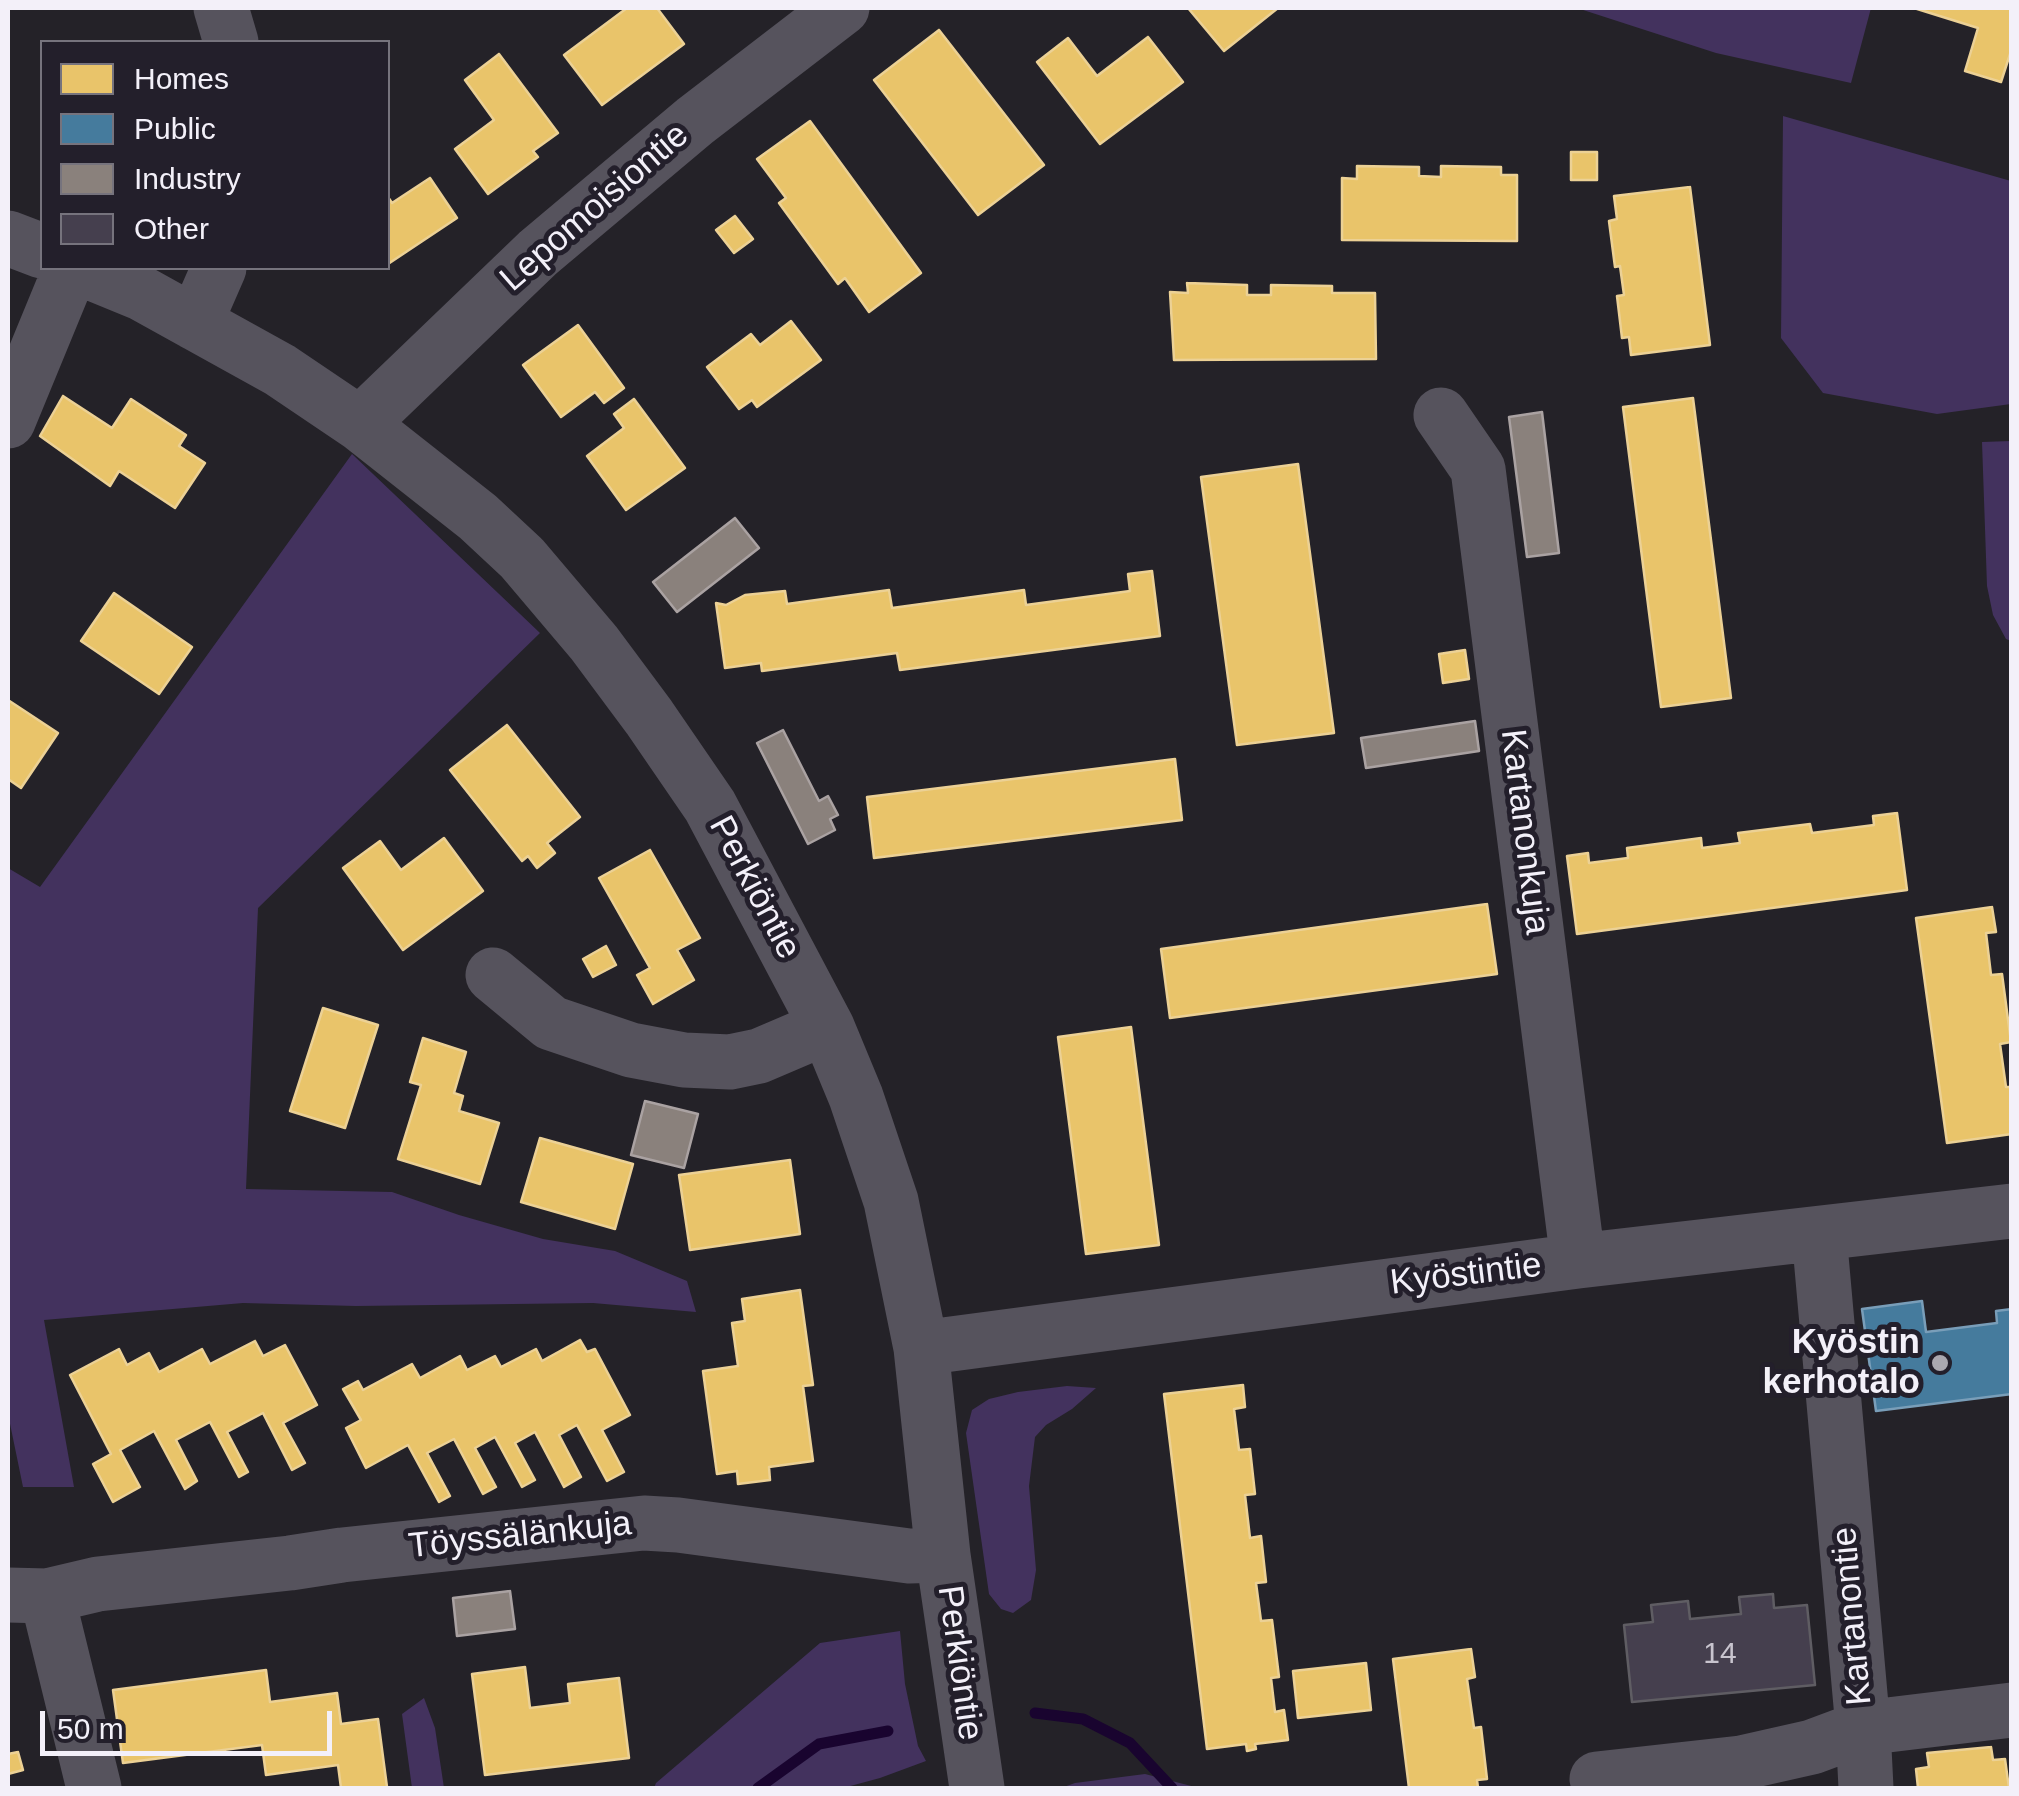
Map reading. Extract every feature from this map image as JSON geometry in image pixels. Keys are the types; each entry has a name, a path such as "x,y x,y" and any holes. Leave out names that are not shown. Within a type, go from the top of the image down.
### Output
{"street":[{"path":"221,8 230,40"},
{"name":"Lepomoisiontie","path":"360,424 538,253 695,122 842,8"},
{"path":"8,238 40,251"},
{"path":"8,421 70,270"},
{"name":"Perkiöntie","path":"85,270 141,294 280,370 360,424 478,518 522,558 594,643 710,806 827,1027 856,1096 891,1201 921,1348 942,1555 976,1788"},
{"path":"195,322 218,270"},
{"name":"Kartanonkuja","path":"1442,415 1478,469 1578,1261"},
{"path":"494,975 551,1023 631,1050 684,1060 730,1062 759,1056 827,1027"},
{"name":"Kyöstintie","path":"921,1348 1578,1261 2012,1211"},
{"name":"Kartanontie","path":"1597,1779 1741,1763 1812,1747 1862,1728 1819,1234"},
{"name":"Töyssälänkuja","path":"40,1593 361,1552 644,1522 909,1556 942,1555"},
{"path":"40,1593 94,1788"},
{"path":"1866,1788 1862,1728 2012,1710"}],"shaded area":[{"path":"1577,8 1871,8 1851,83 1716,53"},
{"path":"1783,116 2011,181 2011,404 1937,414 1823,393 1781,338"},
{"path":"2012,441 2011,641 1993,615 1987,586 1982,442"},
{"path":"352,454 540,633 258,908 246,1189 392,1192 543,1239 615,1251 687,1281 696,1312 593,1303 243,1303 44,1320 74,1487 23,1487 8,1414 8,868 40,887"},
{"path":"1067,1386 1096,1388 1035,1437 1029,1486 1036,1570 1031,1600 1013,1613 1001,1609 989,1594 966,1433 972,1410 989,1399"},
{"path":"900,1631 905,1684 918,1746 926,1761 843,1788 654,1788 820,1643"},
{"path":"424,1698 435,1728 444,1788 412,1788 402,1714"},
{"path":"1145,1774 1199,1788 1061,1788 1075,1783"}],"building: Homes":[{"path":"627,8 657,8 684,44 602,105 564,55"},
{"path":"1188,8 1278,8 1224,51"},
{"path":"1914,8 2012,8 2012,48 2001,82 1965,71 1978,28"},
{"path":"939,30 1044,165 978,215 874,80"},
{"path":"1148,37 1183,82 1100,144 1037,62 1068,38 1097,76"},
{"path":"499,54 558,133 533,151 538,157 488,194 455,149 494,120 465,80"},
{"path":"810,121 921,273 869,312 845,278 838,284 779,203 786,198 757,159"},
{"path":"1571,152 1597,152 1597,180 1571,180"},
{"path":"1357,166 1419,167 1419,176 1441,177 1441,166 1501,167 1501,175 1517,175 1517,241 1342,240 1342,178 1357,179"},
{"path":"430,178 457,218 390,263 390,200 392,203"},
{"path":"1690,187 1710,345 1631,355 1629,337 1622,338 1617,296 1624,295 1620,266 1615,267 1609,221 1617,219 1614,196"},
{"path":"735,216 753,239 734,253 716,230"},
{"path":"1187,283 1247,285 1247,295 1271,295 1271,285 1332,286 1332,293 1375,293 1376,359 1174,360 1170,292 1188,293"},
{"path":"791,321 821,360 757,407 752,400 739,409 707,367 751,334 760,345"},
{"path":"578,325 624,388 604,403 595,392 561,417 523,365"},
{"path":"63,396 112,428 131,399 186,435 179,446 205,463 175,508 119,471 110,486 40,436"},
{"path":"1693,398 1731,698 1661,707 1623,407"},
{"path":"634,399 685,468 626,510 587,456 624,428 614,414"},
{"path":"1298,464 1334,733 1237,745 1201,477"},
{"path":"1152,571 1160,636 900,670 897,653 762,671 761,663 725,668 716,603 726,605 745,595 785,591 787,604 889,590 892,608 1024,590 1026,605 1130,591 1128,574"},
{"path":"114,593 192,647 159,694 81,641"},
{"path":"1465,650 1469,679 1443,683 1439,654"},
{"path":"8,700 58,733 21,788 8,779"},
{"path":"507,725 580,817 547,843 555,853 537,868 528,856 522,861 450,770"},
{"path":"1175,759 1182,820 874,858 867,797"},
{"path":"1897,813 1907,890 1577,934 1567,856 1588,853 1589,863 1628,858 1627,848 1701,838 1702,848 1740,843 1738,833 1810,824 1812,833 1874,825 1873,816"},
{"path":"444,838 483,891 403,950 343,868 380,841 401,870"},
{"path":"650,850 700,938 677,950 694,980 653,1004 637,975 650,968 599,878"},
{"path":"1487,904 1497,974 1170,1018 1161,949"},
{"path":"1992,907 1996,932 1986,933 1991,975 2002,974 2011,1042 2000,1044 2006,1087 2012,1087 2012,1134 1947,1143 1916,918"},
{"path":"606,946 616,965 593,977 583,959"},
{"path":"323,1008 378,1025 345,1128 290,1111"},
{"path":"1131,1027 1159,1245 1086,1254 1058,1037"},
{"path":"423,1038 466,1052 454,1093 463,1096 459,1111 499,1123 480,1184 398,1159 421,1085 410,1082"},
{"path":"540,1138 633,1164 615,1229 521,1202"},
{"path":"790,1160 800,1234 690,1250 679,1175"},
{"path":"800,1290 813,1385 803,1386 813,1461 769,1467 770,1480 738,1484 737,1471 717,1474 703,1371 738,1366 732,1323 745,1321 742,1299"},
{"path":"580,1340 587,1352 595,1349 630,1415 602,1430 624,1472 607,1481 577,1425 559,1435 581,1477 564,1487 535,1432 515,1443 535,1480 522,1487 495,1437 475,1448 496,1487 483,1494 454,1439 427,1453 450,1496 439,1502 408,1445 366,1468 346,1428 361,1420 343,1389 358,1381 363,1390 412,1364 420,1378 460,1356 467,1370 495,1356 501,1367 536,1349 542,1361"},
{"path":"255,1341 263,1356 285,1345 317,1405 283,1423 305,1463 292,1470 263,1413 227,1432 248,1472 239,1477 210,1422 176,1440 197,1481 185,1489 154,1431 120,1450 140,1487 113,1502 93,1464 111,1454 70,1375 119,1349 127,1365 149,1353 159,1372 202,1349 210,1364"},
{"path":"1243,1385 1245,1407 1234,1409 1239,1450 1250,1449 1255,1494 1245,1495 1250,1538 1261,1536 1266,1582 1256,1583 1261,1621 1272,1620 1279,1677 1271,1678 1275,1712 1284,1710 1288,1740 1255,1744 1256,1749 1247,1751 1246,1744 1207,1749 1164,1394"},
{"path":"1471,1649 1475,1677 1467,1679 1474,1728 1481,1727 1487,1779 1477,1780 1478,1788 1409,1788 1393,1659"},
{"path":"1366,1663 1371,1710 1298,1718 1293,1671"},
{"path":"525,1667 530,1708 570,1703 568,1684 619,1678 629,1758 485,1775 472,1674"},
{"path":"266,1670 270,1702 337,1693 341,1724 378,1719 387,1787 341,1788 338,1765 266,1775 262,1745 123,1763 113,1690"},
{"path":"1991,1747 1993,1760 2005,1759 2009,1788 1918,1788 1916,1769 1929,1767 1927,1753"},
{"path":"18,1752 23,1770 8,1774 8,1754"}],"building: Public":[{"name":"Kyöstin kerhotalo","path":"1922,1301 1926,1332 1997,1323 1996,1311 2012,1309 2012,1394 1876,1411 1862,1309"}],"building: Industry":[{"path":"1542,412 1559,553 1527,557 1509,417"},
{"path":"735,518 759,548 677,612 653,582"},
{"path":"1475,721 1479,751 1366,768 1361,738"},
{"path":"783,730 819,801 828,796 838,815 830,819 835,830 808,844 757,743"},
{"path":"645,1101 698,1114 684,1168 631,1155"},
{"path":"510,1591 515,1629 457,1636 453,1598"}],"building: Other":[{"path":"1773,1594 1774,1608 1807,1605 1815,1685 1632,1702 1624,1625 1653,1622 1651,1605 1688,1601 1690,1619 1741,1614 1739,1597"}],"waterway":[{"path":"1035,1713 1083,1719 1130,1743 1172,1788"},
{"path":"758,1788 819,1744 888,1731"}],"place":[{"name":"Kyöstin kerhotalo","path":"1940,1363"}]}
